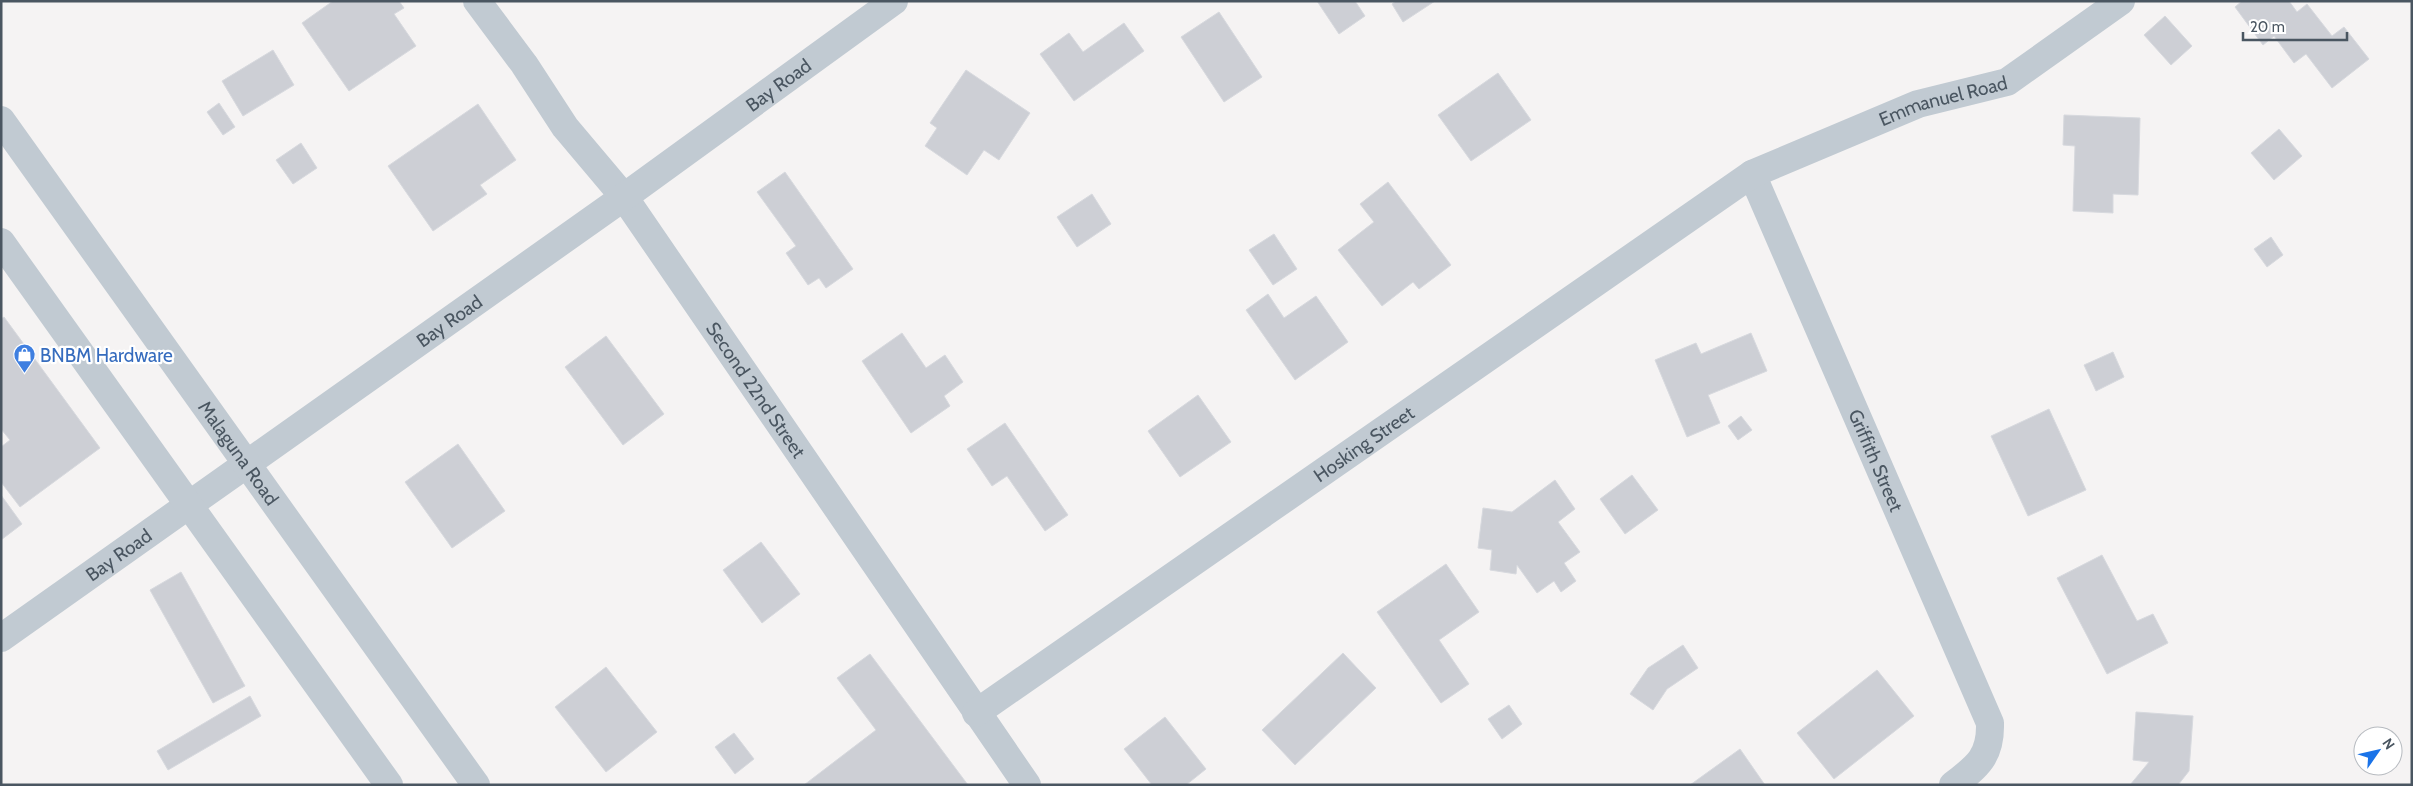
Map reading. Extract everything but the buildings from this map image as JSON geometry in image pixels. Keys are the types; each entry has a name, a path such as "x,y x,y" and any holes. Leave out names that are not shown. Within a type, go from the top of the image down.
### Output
{"street":[{"name":"Second 22nd Street","path":"478,1 524,64 565,127 624,197 1027,785"},
{"name":"Bay Road","path":"1,638 624,197 894,1"},
{"name":"Emmanuel Road","path":"1752,174 1918,104 2007,82 2120,1"},
{"name":"Malaguna Road","path":"1,120 476,785"},
{"name":"Hosking Street","path":"976,713 1752,174"},
{"name":"Griffith Street","path":"1752,174 1990,723 1988,750 1972,771 1953,785"},
{"path":"1,242 389,785"}],"place":[{"name":"BNBM Hardware","path":"24,374"}]}
